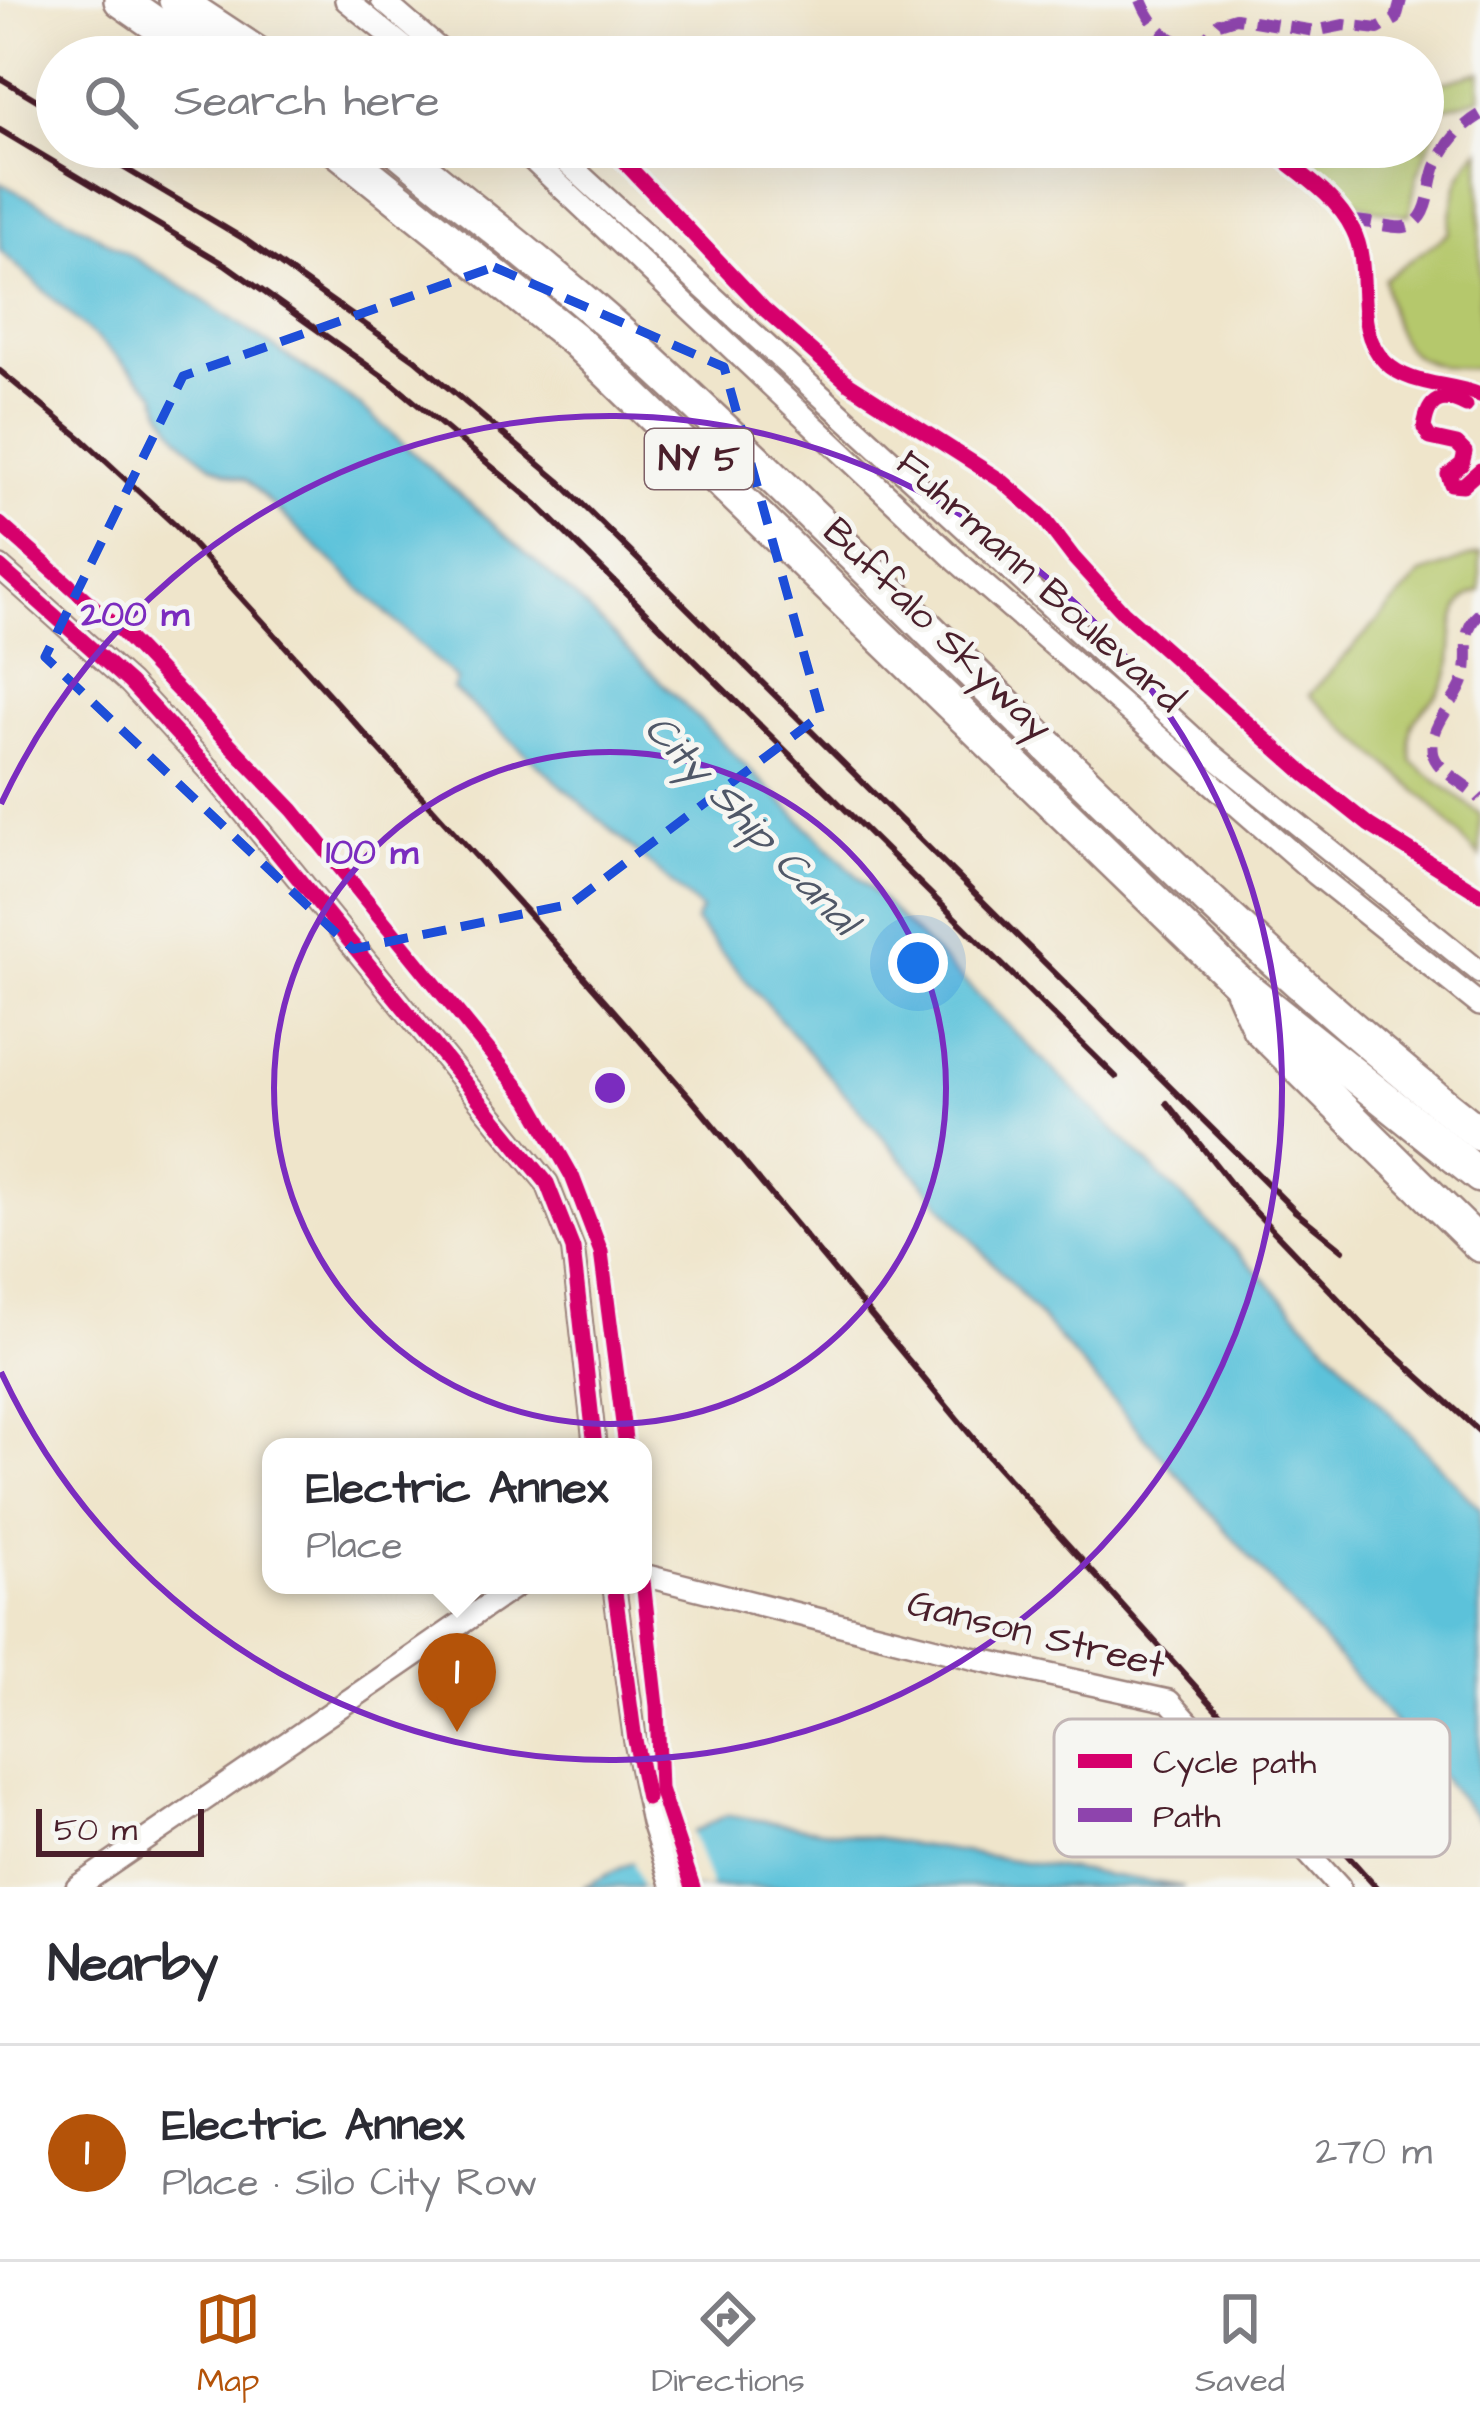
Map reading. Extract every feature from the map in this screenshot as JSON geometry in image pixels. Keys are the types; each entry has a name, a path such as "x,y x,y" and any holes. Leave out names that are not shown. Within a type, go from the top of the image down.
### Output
{"highway":[{"path":"121,0 173,36"},
{"path":"176,0 230,36"},
{"name":"Buffalo Skyway","path":"360,168 576,341 1057,780 1097,794 1370,1047 1480,1134"},
{"name":"Buffalo Skyway","path":"420,168 610,325 1057,780 1071,820 1239,983 1480,1175"},
{"path":"1239,983 1258,1028 1480,1245"},
{"path":"1370,1047 1480,1115"}],"street":[{"path":"346,0 390,36"},
{"path":"382,0 424,36"},
{"name":"Fuhrmann Boulevard","path":"541,168 958,562 1204,763 1480,972"},
{"name":"Fuhrmann Boulevard","path":"572,168 1316,874 1480,1005"},
{"path":"0,567 130,683 208,769 548,1183 573,1249 594,1438"},
{"name":"Ganson Street","path":"652,1577 972,1658 1169,1701 1185,1719"},
{"path":"77,1887 505,1594"},
{"path":"615,1594 634,1740 652,1822 673,1887"},
{"name":"Ganson Street","path":"1312,1857 1339,1887"}],"highlighted area":[{"path":"494,267 724,367 821,715 571,904 353,949 45,657 183,376"}],"green space":[{"path":"1480,72 1480,98 1444,108 1444,82"},
{"path":"1480,149 1480,369 1435,364 1408,350 1394,323 1384,279 1449,233 1460,177"},
{"path":"1320,168 1420,168 1409,215 1361,204"},
{"path":"1480,553 1480,591 1460,605 1456,615 1448,676 1413,723 1410,737 1412,762 1480,814 1480,857 1427,800 1309,695 1421,574"}],"water":[{"name":"City Ship Canal","path":"0,183 193,293 358,404 574,596 1265,1279 1480,1509 1480,1821 1450,1787 1450,1719 1391,1719 695,922 701,910 453,689 457,680 246,480 217,468 190,448 169,422 156,393 0,250"},
{"path":"727,1815 1184,1887 583,1887"}],"pier":[{"path":"689,1825 711,1887 642,1887 631,1855"}],"railway":[{"path":"0,78 36,99"},
{"path":"0,130 36,152"},
{"path":"64,168 226,265 392,383 535,503 1116,1077"},
{"path":"124,168 244,239 414,359 559,481 1296,1212 1343,1250"},
{"path":"0,371 176,526 534,920 693,1101 989,1457 1225,1719"},
{"path":"1167,1103 1244,1200 1370,1332 1480,1432"},
{"path":"1349,1857 1376,1887"}],"marked path":[{"path":"1141,0 1150,18 1168,36"},
{"path":"1208,36 1219,23 1235,18 1315,31 1344,25 1378,29 1396,19 1401,0"},
{"path":"1444,151 1480,115"},
{"path":"1348,221 1399,227 1413,224 1425,210 1436,168"},
{"path":"1480,613 1468,634 1462,685 1439,722 1433,742 1435,760 1480,799"}],"cycle path":[{"path":"630,168 763,308 848,383 1002,481 1041,515 1123,612 1305,774 1369,825 1480,894"},
{"path":"1293,168 1326,195 1353,230 1362,263 1368,332 1385,362 1406,376 1480,395"},
{"path":"1466,406 1438,401 1429,410 1424,428 1430,438 1457,444 1465,452 1462,464 1448,475 1451,484 1463,485 1480,470"},
{"path":"0,524 119,629 293,810 529,1100 572,1176 601,1252 625,1438"},
{"path":"0,567 130,683 208,768 547,1183 573,1249 594,1438"},
{"path":"615,1594 647,1798"},
{"path":"644,1594 657,1706 660,1789 693,1887"}],"place":[{"name":"Electric Annex","path":"457,1732"}]}
